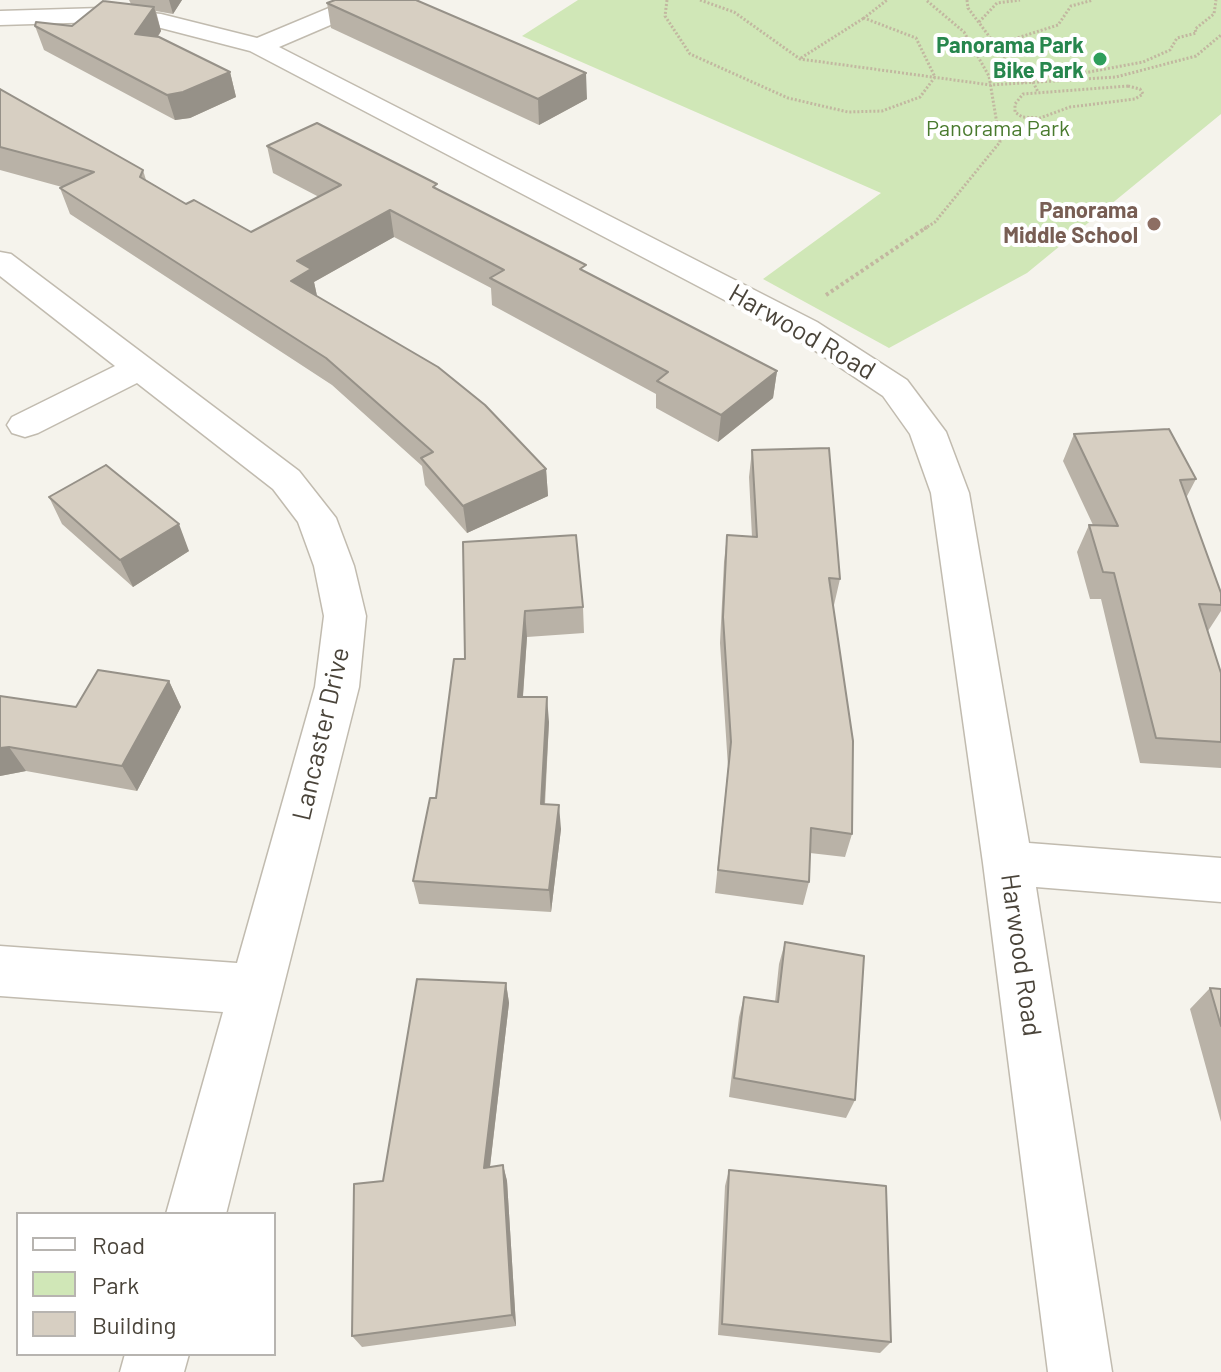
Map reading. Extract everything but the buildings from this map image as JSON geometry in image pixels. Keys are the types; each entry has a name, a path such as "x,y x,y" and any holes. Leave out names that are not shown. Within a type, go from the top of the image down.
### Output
{"street":[{"path":"259,46 369,0"},
{"name":"Harwood Road","path":"0,18 101,15 161,21 259,46 805,329 895,388 928,432 950,493 1008,863 1080,1372"},
{"name":"Lancaster Drive","path":"0,261 286,480 316,518 334,566 345,616 337,687 197,1212"},
{"path":"25,425 139,368"},
{"path":"1008,863 1221,880"},
{"path":"0,971 258,990"}],"path":[{"path":"667,0 665,16 690,54 788,98 848,112 882,111 920,97 935,77"},
{"path":"700,0 734,12 800,59 991,85 1116,77 1196,56 1221,35"},
{"path":"800,59 887,0"},
{"path":"821,298 935,222 1000,142 989,76 964,32 926,0"},
{"path":"967,0 968,8 1024,83"},
{"path":"979,22 997,3 1020,0"},
{"path":"995,45 1058,25 1071,6 1093,0"},
{"path":"1017,71 1044,76 1073,75 1143,62 1170,50 1177,38 1196,33 1195,29 1214,14 1216,0"},
{"path":"864,18 916,38 935,77"},
{"path":"1033,82 1038,92"},
{"path":"1128,86 1140,89 1143,94 1135,99 1070,107 1040,118 1022,117 1015,112 1015,104 1023,94 1038,92 1128,86"}],"green space":[{"name":"Panorama Park","path":"578,0 1221,0 1221,114 1027,273 889,348 763,279 881,193 522,36"}],"place":[{"name":"Panorama Park Bike Park","path":"1100,59"},
{"name":"Panorama Middle School","path":"1154,224"}]}
